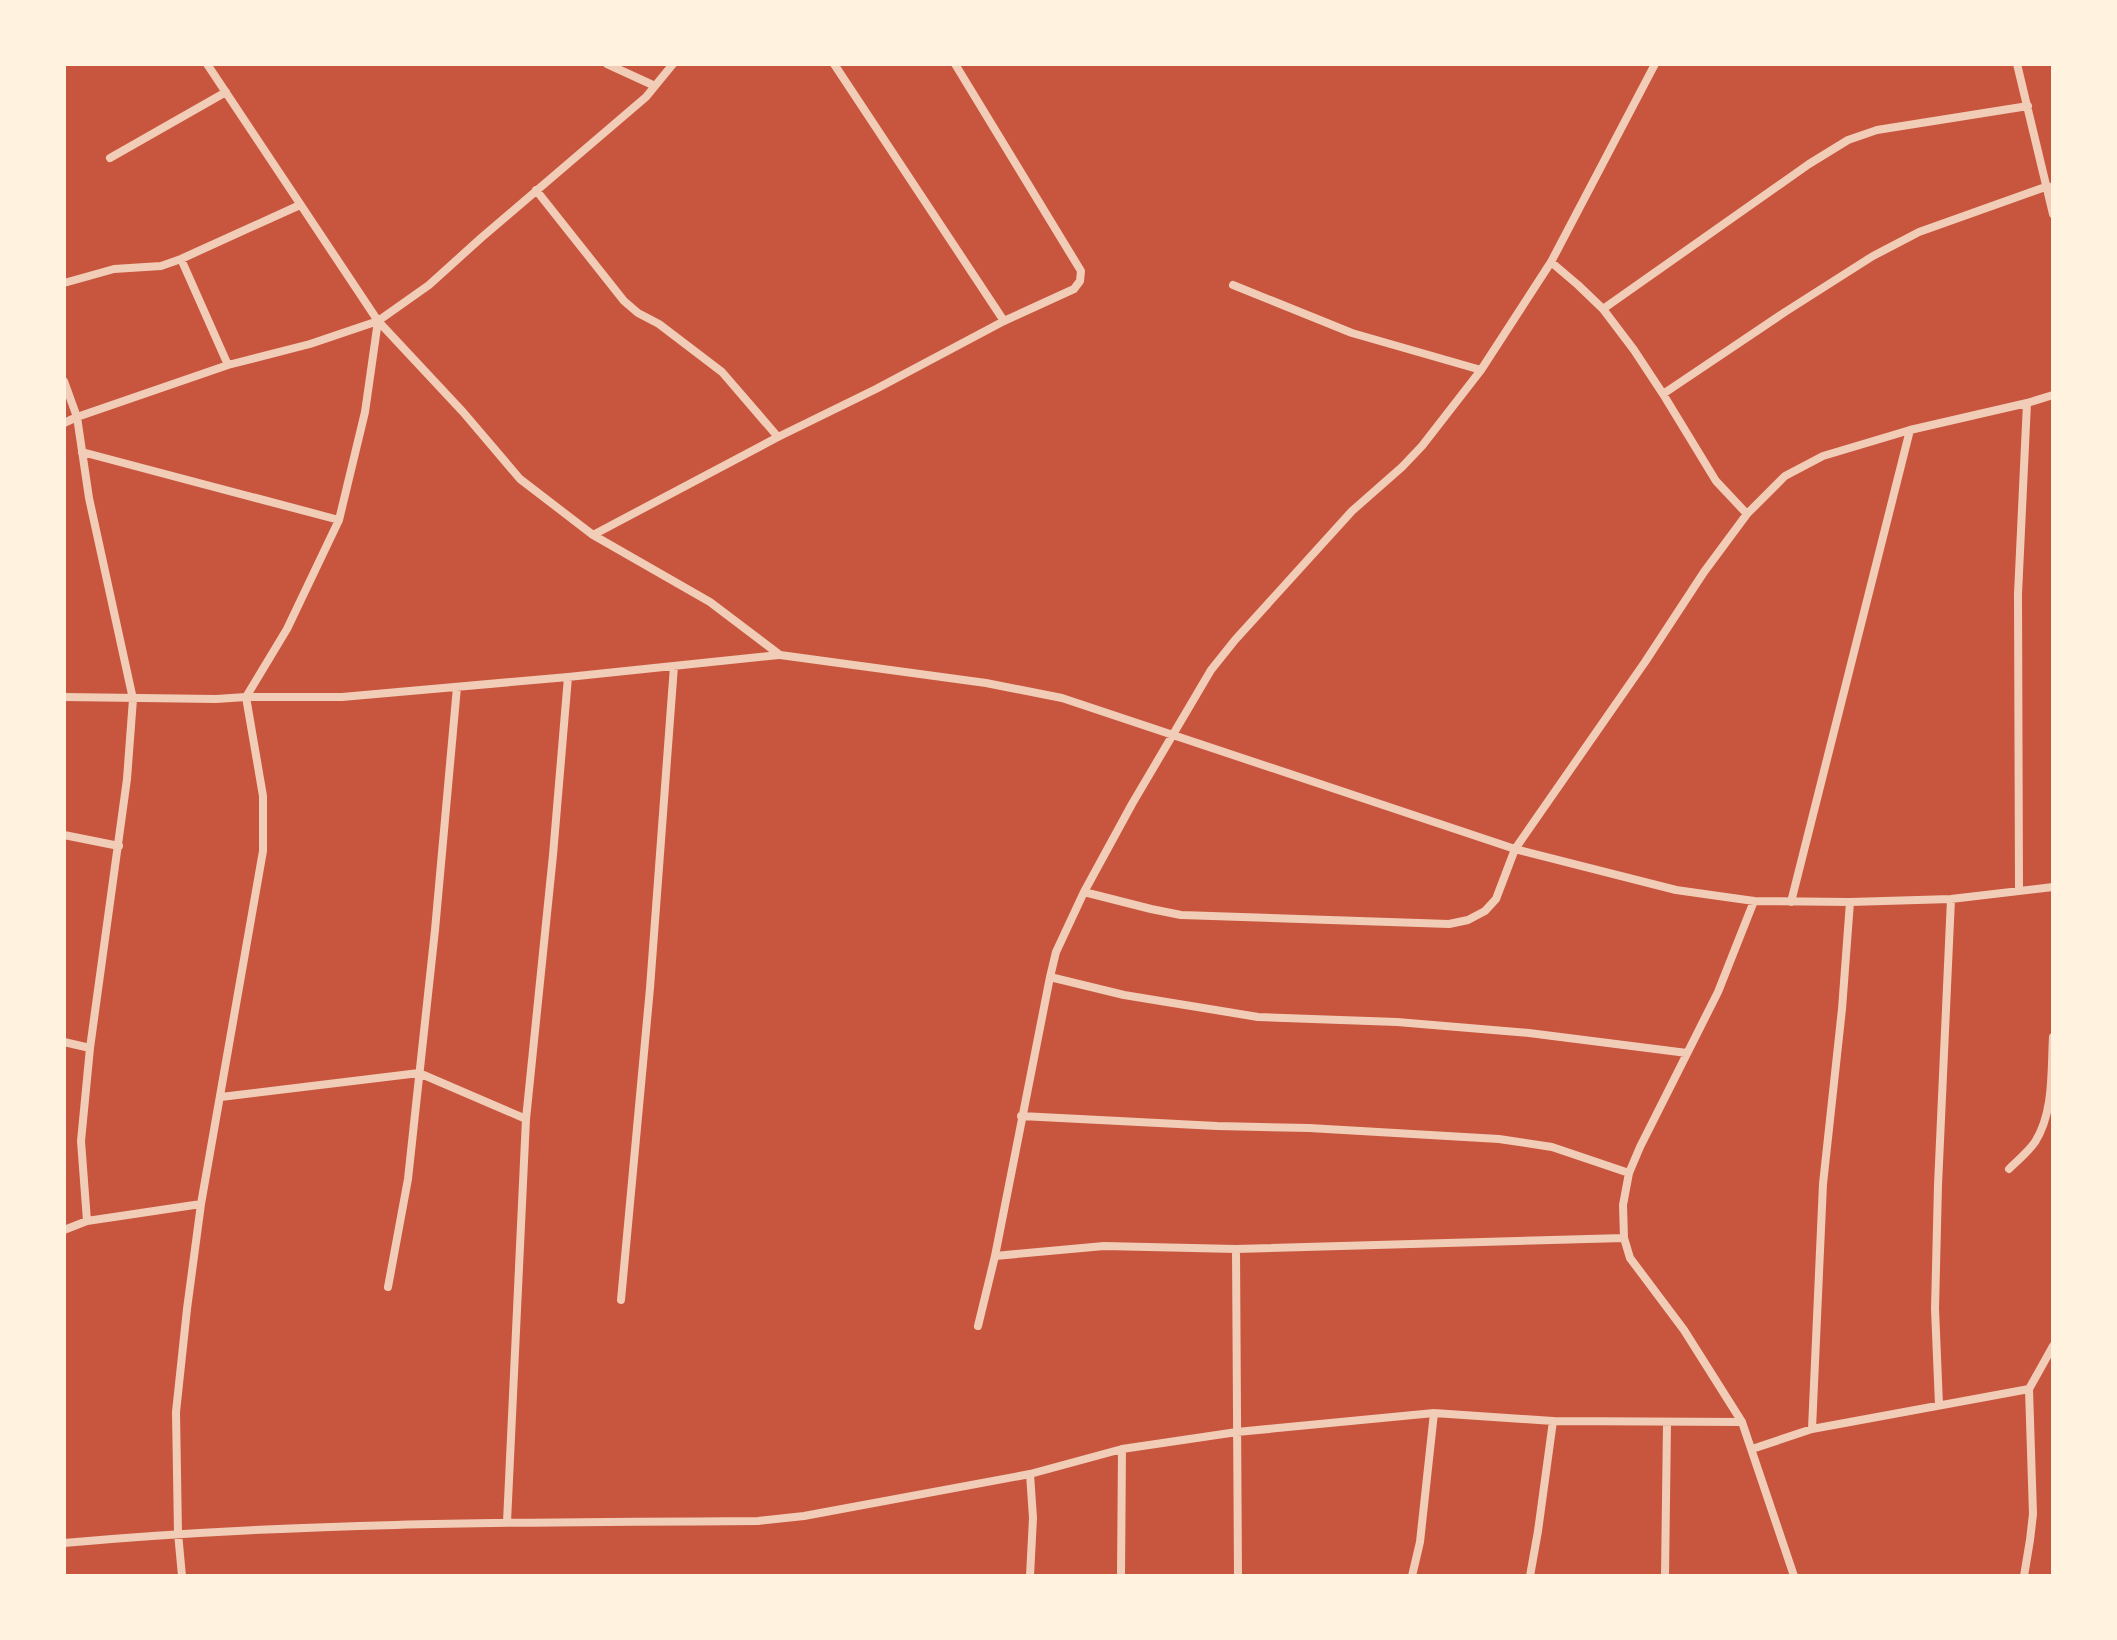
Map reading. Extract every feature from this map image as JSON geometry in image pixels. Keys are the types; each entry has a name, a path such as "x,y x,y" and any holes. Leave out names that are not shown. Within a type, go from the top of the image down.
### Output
{"street":[{"path":"207,64 378,321 520,479 593,535 710,602 780,655"},
{"path":"607,64 655,86"},
{"path":"64,423 228,365 310,344 378,321 429,285 646,97 673,64"},
{"path":"834,64 1004,321"},
{"path":"593,535 1004,321 1074,289 1080,281 1081,271 955,64"},
{"path":"978,1326 1056,952 1084,892 1211,670 1352,511 1422,446 1481,370 1551,262 1655,64"},
{"path":"2017,64 2053,214"},
{"path":"110,158 226,92"},
{"path":"1603,309 1848,140 1877,130 2028,106"},
{"path":"1663,394 1873,256 1919,232 2048,186"},
{"path":"536,190 624,301 722,372 778,437"},
{"path":"64,283 114,269 161,266 300,205"},
{"path":"181,259 228,365"},
{"path":"1551,262 1603,309 1663,394 1716,481 1747,514"},
{"path":"1233,285 1352,333 1481,370"},
{"path":"182,1576 178,1533 176,1412 187,1309 201,1204 263,851 263,796 246,697 287,629 339,520 365,412 378,321"},
{"path":"64,381 77,417 89,498 133,699 119,846 90,1048 81,1141 87,1221"},
{"path":"1084,892 1181,915 1449,924 1468,920 1485,911 1496,899 1515,849 1704,572 1747,514 1785,476 1823,456 1910,430 2053,395"},
{"path":"2019,890 2018,594 2027,403"},
{"path":"1791,902 1910,430"},
{"path":"82,452 339,520"},
{"path":"64,697 342,697 780,655 986,683 1062,698 1515,849 1676,890 1754,901 1850,902 1951,899 2053,887"},
{"path":"621,1300 651,972 674,666"},
{"path":"507,1522 526,1119 568,677"},
{"path":"388,1287 408,1179 457,687"},
{"path":"64,835 119,846"},
{"path":"1939,1405 1935,1309 1951,899"},
{"path":"1754,901 1718,992 1629,1173 1623,1205 1624,1238 1630,1258 1691,1341 1742,1422 1794,1576"},
{"path":"1812,1429 1823,1184 1850,902"},
{"path":"1050,977 1124,995 1258,1017 1397,1022 1514,1031 1687,1053"},
{"path":"2009,1169 2034,1142 2042,1125 2049,1102 2053,1037"},
{"path":"64,1042 90,1048"},
{"path":"221,1097 419,1073 526,1119"},
{"path":"1021,1116 1499,1139 1552,1147 1629,1173"},
{"path":"64,1230 87,1221 201,1204"},
{"path":"995,1256 1104,1246 1236,1249 1624,1238"},
{"path":"1236,1249 1238,1576"},
{"path":"2024,1576 2033,1514 2029,1389 2050,1360 2053,1346"},
{"path":"1752,1449 1812,1429 2029,1389"},
{"path":"64,1543 178,1533 507,1522 758,1521 804,1516 1030,1474 1122,1449 1237,1432 1434,1413 1553,1421 1742,1422"},
{"path":"1412,1576 1420,1542 1434,1413"},
{"path":"1530,1576 1553,1421"},
{"path":"1665,1576 1667,1423"},
{"path":"1121,1576 1122,1449"},
{"path":"1030,1474 1033,1518 1030,1576"}]}
